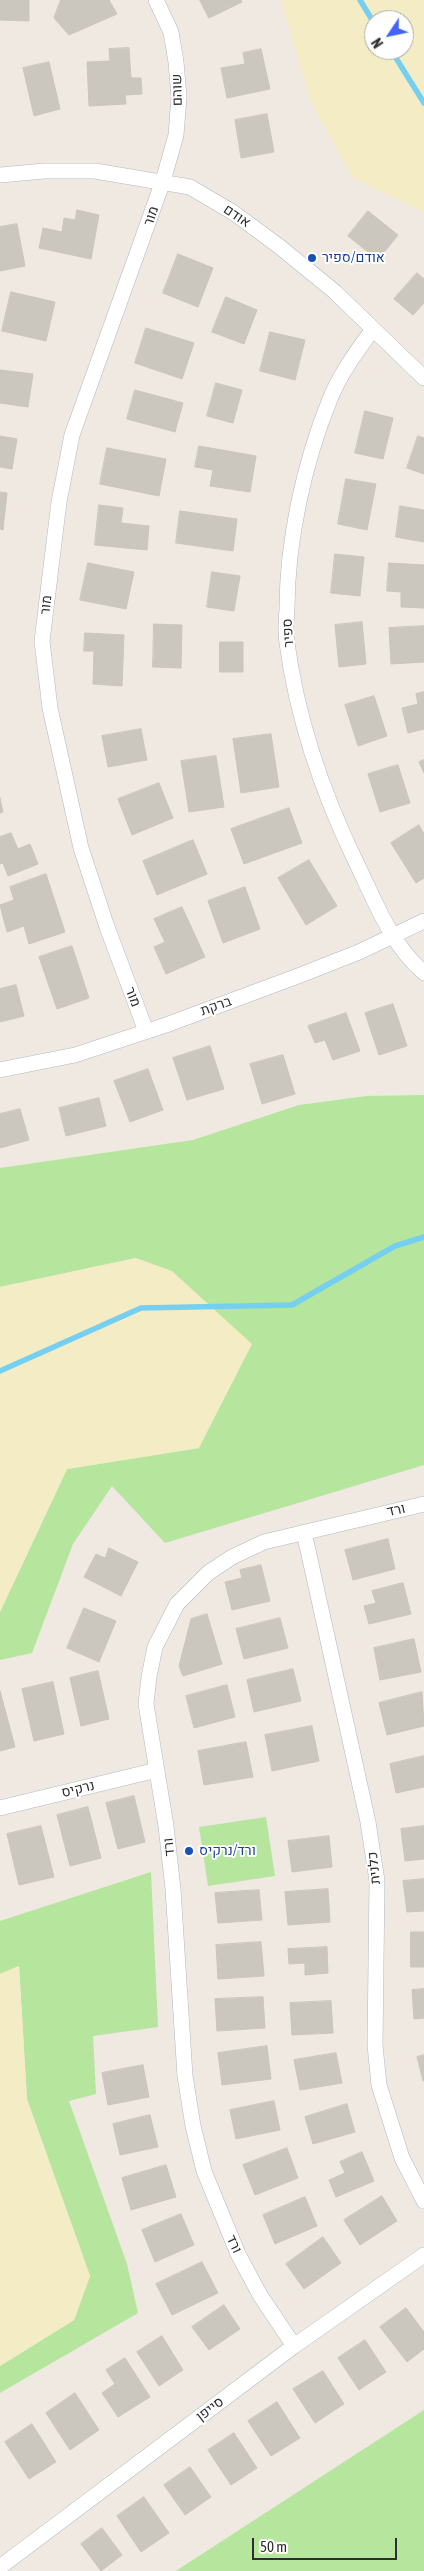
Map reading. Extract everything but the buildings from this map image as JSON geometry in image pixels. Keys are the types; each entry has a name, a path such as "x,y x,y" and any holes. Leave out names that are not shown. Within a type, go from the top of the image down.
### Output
{"street":[{"name":"שוהם","path":"156,0 171,32 179,97 176,135 163,181"},
{"name":"אודם","path":"0,175 44,171 95,170 190,187 234,213 335,292 424,378"},
{"name":"מור","path":"146,1031 106,927 81,848 50,708 42,641 59,502 72,435 163,181"},
{"name":"ספיר","path":"373,329 349,362 330,399 310,460 292,536 287,583 286,641 297,697 337,821 391,935 424,973"},
{"name":"ברקת","path":"0,1070 74,1055 146,1031 359,952 391,935 424,921"},
{"name":"ורד","path":"294,2346 260,2295 238,2254 204,2171 185,2076 173,1888 146,1704 149,1676 156,1647 177,1604 208,1573 264,1542 424,1504"},
{"name":"כלנית","path":"304,1532 368,1822 377,1881 374,2045 379,2084 402,2158 424,2201"},
{"name":"נרקיס","path":"0,1808 157,1770"},
{"name":"סייפן","path":"0,2567 294,2346 424,2255"}],"green space":[{"path":"424,1095 424,1465 165,1543 112,1486 73,1544 32,1653 0,1660 0,1612 67,1469 199,1448 136,1258 0,1287 0,1168 193,1140 299,1105 367,1096"},
{"path":"266,1817 275,1876 208,1886 199,1827"},
{"path":"151,1872 158,2027 93,2036 96,2094 69,2101 127,2264 138,2313 0,2393 0,2366 74,2320 90,2276 27,2099 19,1966 0,1974 0,1921"},
{"path":"424,2410 424,2571 176,2571 182,2567"}],"sand":[{"path":"281,0 424,0 424,212 353,178 310,100"},
{"path":"136,1258 172,1271 252,1344 199,1448 67,1469 0,1612 0,1287"},
{"path":"19,1966 27,2099 90,2276 74,2320 0,2366 0,1974"}],"waterway":[{"path":"360,0 366,10"},
{"path":"397,60 424,103"},
{"path":"0,1371 141,1308 292,1305 395,1246 424,1237"}],"place":[{"name":"אודם/ספיר","path":"312,258"},
{"name":"ורד/נרקיס","path":"189,1851"}]}
